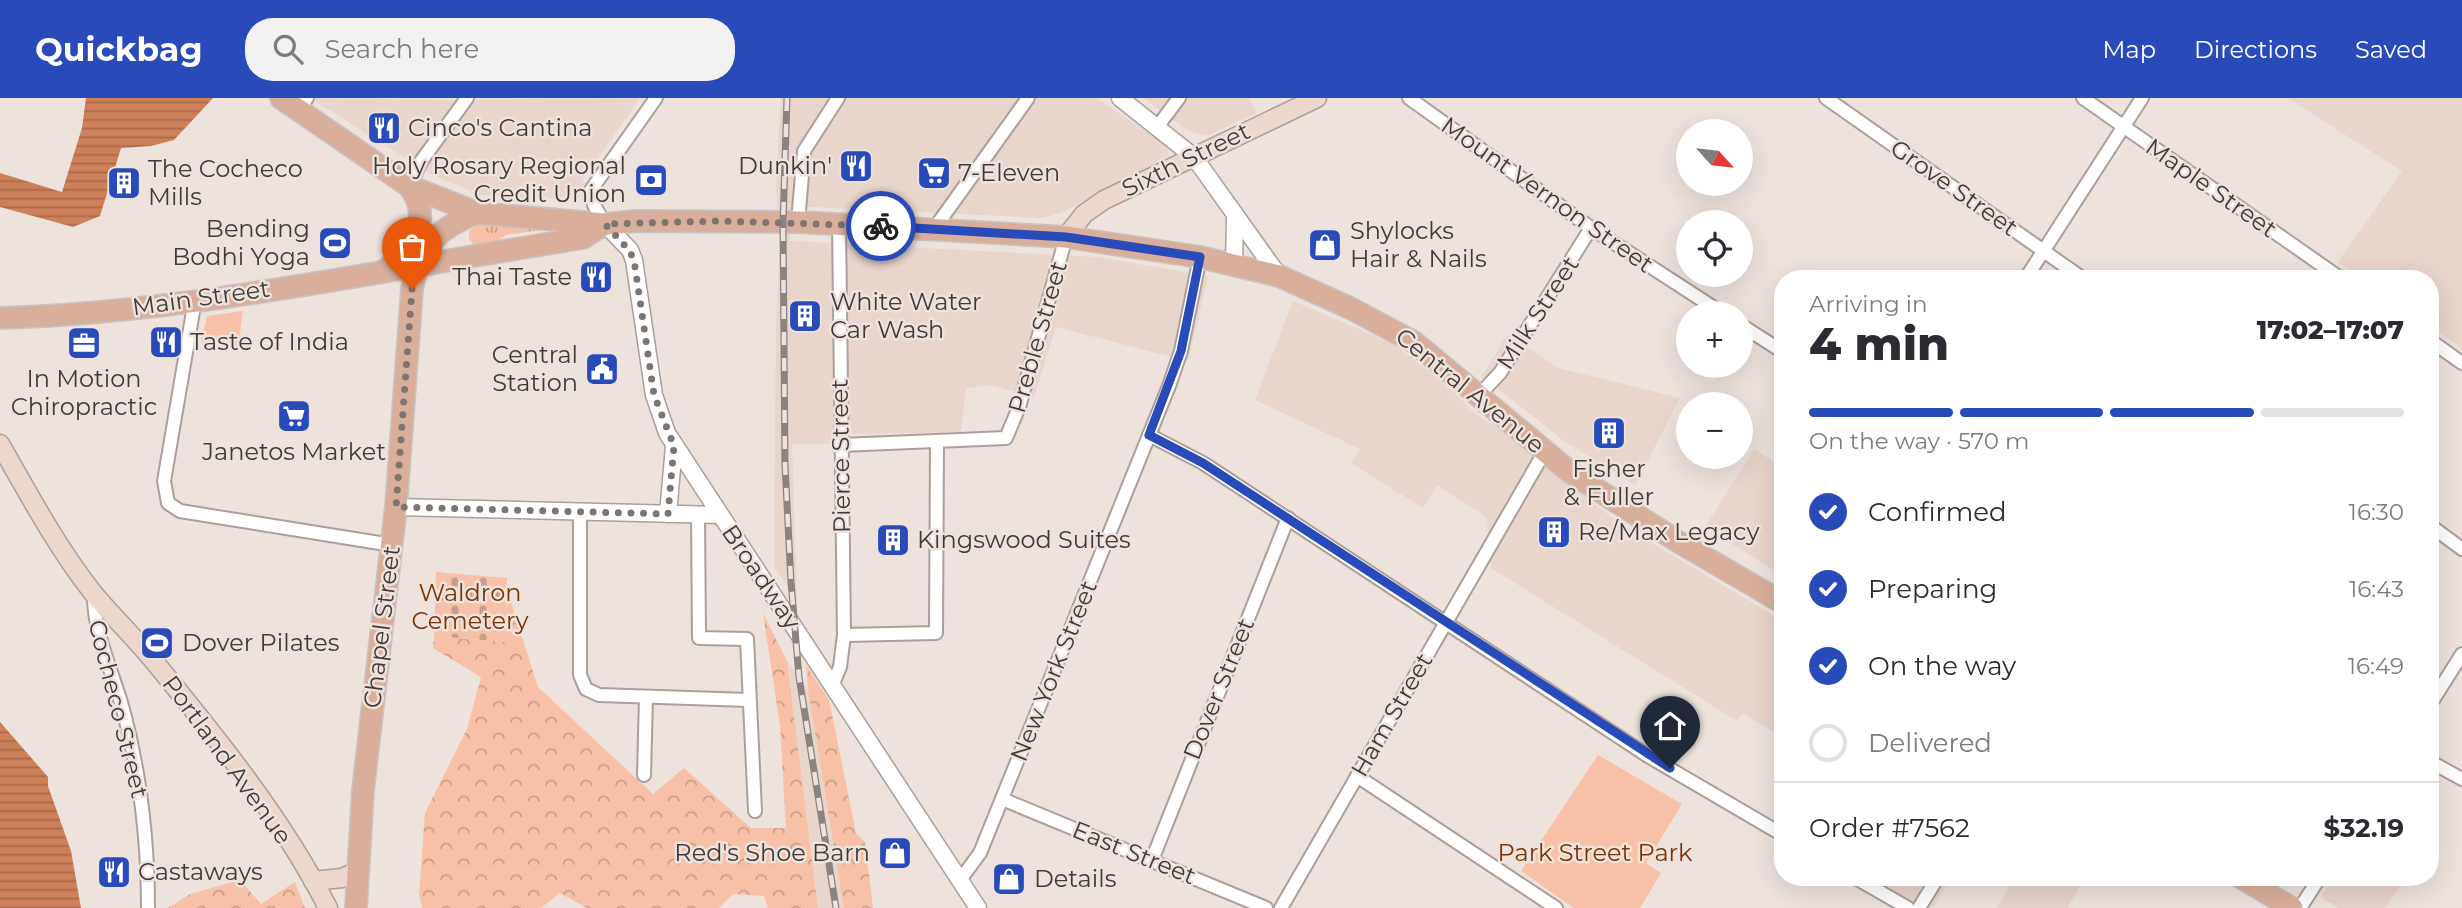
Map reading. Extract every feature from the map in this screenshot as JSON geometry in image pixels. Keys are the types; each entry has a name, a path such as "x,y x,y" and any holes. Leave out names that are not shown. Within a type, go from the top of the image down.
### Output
{"main road":[{"name":"Sixth Street","path":"1066,237 1084,214 1104,200 1317,98"},
{"name":"Central Avenue","path":"296,102 409,186 468,216 605,224 664,221 798,222 1066,237 1200,257 1279,276 1389,326 1414,342 1480,394 1570,472 1676,541 1774,598"},
{"path":"387,269 407,248 419,228 419,199 409,186"},
{"path":"468,216 462,247 470,256"},
{"path":"418,264 446,226 468,216"},
{"name":"Main Street","path":"0,317 70,314 195,300 583,238 605,224"},
{"name":"Chapel Street","path":"356,908 356,872 396,507 412,289 418,264"},
{"name":"Portland Avenue","path":"0,444 57,544 94,593 153,660 236,767 313,881 328,908"},
{"path":"313,881 342,878 356,872"},
{"path":"2255,886 2292,908"}],"street":[{"path":"409,186 422,160 467,98"},
{"path":"605,224 594,205 591,190 656,98"},
{"path":"798,222 804,151 838,98"},
{"path":"934,229 1028,98"},
{"path":"1120,98 1194,156 1235,218 1279,276"},
{"path":"1158,126 1179,98"},
{"name":"Mount Vernon Street","path":"1409,98 1591,228 1704,301"},
{"name":"Grove Street","path":"1826,98 2070,270"},
{"name":"Maple Street","path":"2083,98 2329,270"},
{"path":"2031,270 2142,98"},
{"path":"1234,264 1235,218"},
{"name":"Broadway","path":"605,224 629,250 634,260 654,395 674,446 978,908"},
{"name":"Pierce Street","path":"832,686 840,667 844,635 839,224"},
{"name":"Milk Street","path":"1480,394 1500,373 1591,228"},
{"name":"Preble Street","path":"841,445 999,439 1010,433 1066,237"},
{"name":"New York Street","path":"960,880 980,853 1149,435 1181,351 1200,257"},
{"path":"195,300 164,481 166,499 180,511 392,545"},
{"path":"1753,333 1774,346"},
{"path":"2439,347 2462,363"},
{"path":"1149,435 1203,463 1648,755 1774,830"},
{"path":"844,635 936,633 937,442"},
{"path":"668,514 674,446"},
{"name":"Ham Street","path":"1281,908 1545,451"},
{"path":"396,507 720,515"},
{"path":"580,512 582,683 591,693 598,695 749,700"},
{"path":"698,515 699,638 747,639 755,811"},
{"name":"Dover Street","path":"1152,860 1288,518"},
{"path":"2439,532 2462,549"},
{"name":"Cocheco Street","path":"94,593 93,616 116,680 136,763 143,805 148,908"},
{"path":"2439,690 2462,654"},
{"path":"644,775 646,697"},
{"path":"2439,766 2462,779"},
{"path":"1357,776 1556,908"},
{"name":"East Street","path":"1002,799 1266,908"},
{"path":"1870,886 1908,908"},
{"path":"1919,908 1932,886"},
{"path":"2301,908 2314,886"}],"shaded area":[{"path":"86,98 213,98 174,140 151,146 121,148 100,216 73,227 0,207 0,173 62,192 82,128"},
{"path":"317,98 640,98 582,181 586,184 577,195 565,199 480,195 431,174 315,101"},
{"path":"781,98 1097,98 1168,147 1168,156 1065,211 1044,218 791,206 790,241 1096,257 1208,276 1188,361 1056,327 1034,397 990,385 966,388 961,432 850,434 833,444 792,444 797,600 774,567 776,327 780,245 776,185"},
{"path":"1144,98 1249,98 1257,113 1206,136 1188,131"},
{"path":"2288,98 2462,98 2462,348 2439,332 2439,270 2350,270 2338,262 2402,171"},
{"path":"1293,301 1394,344 1453,391 1475,414 1505,432 1620,524 1774,616 1774,732 1743,713 1737,721 1491,568 1487,517 1437,485 1423,508 1351,463 1360,449 1255,400"},
{"path":"1508,334 1558,368 1676,397 1676,406 1635,485 1564,441 1482,376"},
{"path":"1754,449 1774,462 1774,570 1705,527 1741,469 1753,469"},
{"path":"787,661 808,690 844,908 818,908"},
{"path":"0,722 48,777 48,786 71,851 81,908 0,908"},
{"path":"1870,886 1946,886 1934,907 1904,905"},
{"path":"2009,886 2080,886 2067,908 1997,908"},
{"path":"2328,886 2401,886 2385,908 2338,908 2321,897"}],"green space":[{"path":"479,222 547,229 506,235 492,245 475,246 469,239 469,232"},
{"path":"243,311 238,349 201,342 207,316"},
{"name":"Waldron Cemetery","path":"436,572 507,578 505,642 434,636"},
{"path":"507,589 538,687 653,794 684,768 751,828 786,828 780,726 763,613 787,661 818,908 768,908 764,896 733,894 719,908 587,908 560,893 541,908 422,908 419,895 425,813 467,729 481,677 433,648 434,636 505,642"},
{"path":"806,665 829,700 856,833 865,842 873,908 844,908"},
{"name":"Park Street Park","path":"1598,755 1682,804 1646,863 1661,873 1640,908 1574,908 1521,871"},
{"path":"240,880 261,904 295,882 305,908 168,908 190,894"}],"railway":[{"path":"787,98 783,223 785,465 791,582 799,677 836,908"}],"way so far":[{"path":"412,289 396,507 668,514 674,446 661,419 654,395 634,260 629,250 605,224 637,221 719,221 881,226"}],"place":[{"name":"Cinco's Cantina","path":"384,128"},
{"name":"Dunkin'","path":"856,166"},
{"name":"7-Eleven","path":"934,173"},
{"name":"Holy Rosary Regional Credit Union","path":"651,180"},
{"name":"The Cocheco Mills","path":"124,183"},
{"name":"Bending Bodhi Yoga","path":"335,243"},
{"name":"Shylocks Hair & Nails","path":"1325,245"},
{"name":"Thai Taste","path":"596,277"},
{"name":"White Water Car Wash","path":"805,316"},
{"name":"Taste of India","path":"166,342"},
{"name":"In Motion Chiropractic","path":"84,343"},
{"name":"Central Station","path":"602,369"},
{"name":"Janetos Market","path":"294,416"},
{"name":"Fisher & Fuller","path":"1609,433"},
{"name":"Re/Max Legacy","path":"1554,532"},
{"name":"Kingswood Suites","path":"893,540"},
{"name":"Dover Pilates","path":"157,643"},
{"name":"Red's Shoe Barn","path":"895,853"},
{"name":"Castaways","path":"114,872"},
{"name":"Details","path":"1009,879"}],"route":[{"path":"881,226 1066,237 1117,242 1200,257 1181,351 1149,435 1203,463 1670,768"}]}
